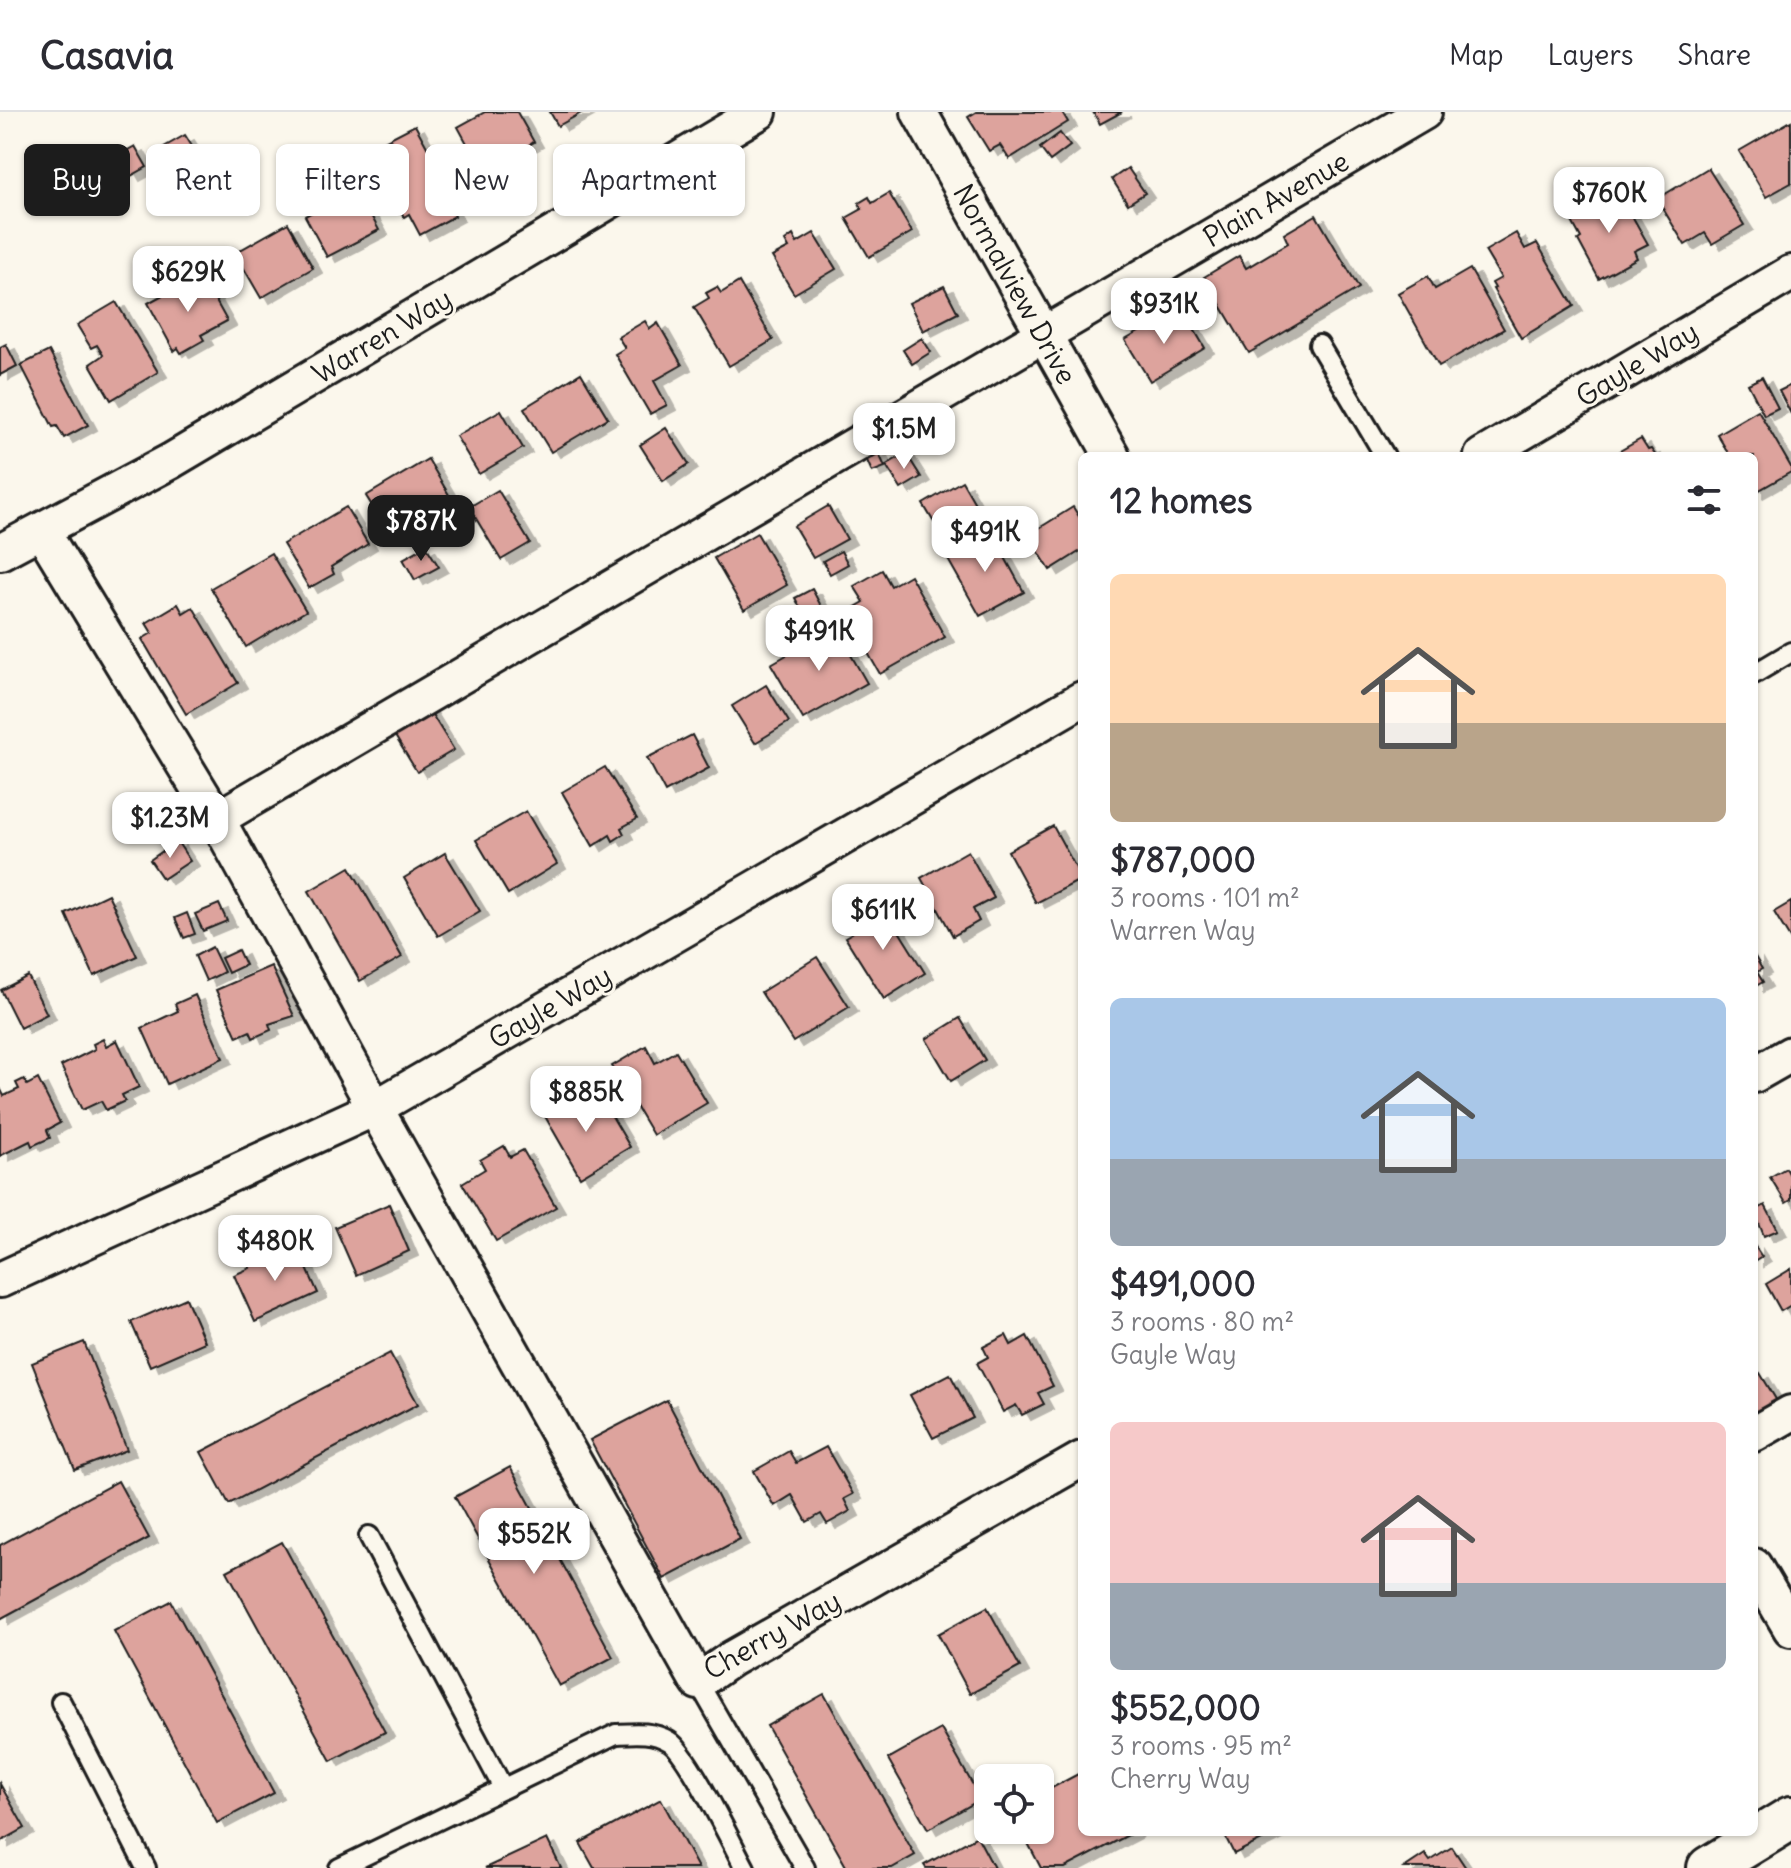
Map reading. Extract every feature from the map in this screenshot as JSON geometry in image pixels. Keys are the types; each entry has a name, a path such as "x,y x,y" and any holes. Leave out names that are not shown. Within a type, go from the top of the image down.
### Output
{"street":[{"name":"Warren Way","path":"0,552 171,461 759,112"},
{"name":"Normalview Drive","path":"919,112 1110,452"},
{"name":"Plain Avenue","path":"217,819 1424,112"},
{"name":"Gayle Way","path":"1489,452 1791,273"},
{"name":"Cherry Way","path":"42,531 217,819 375,1108 698,1682 731,1659 1078,1461"},
{"name":"Gayle Way","path":"0,1280 375,1108 1078,701"},
{"path":"1758,1073 1791,1054"},
{"path":"1758,1432 1791,1413"},
{"path":"1758,1573 1791,1629"},
{"path":"1709,1868 1791,1818"}],"lane":[{"path":"1319,345 1383,452"},
{"path":"1758,672 1791,652"},
{"path":"369,1536 503,1788"},
{"path":"698,1682 805,1868"},
{"path":"61,1702 146,1868"},
{"path":"339,1868 616,1734 648,1732 672,1742 686,1759 745,1868"}],"building":[{"path":"485,112 517,112 534,142 467,144 458,127"},
{"path":"550,112 583,112 558,126"},
{"path":"976,112 1062,112 1068,122 1009,159 1000,145 989,151 968,117"},
{"path":"1093,112 1122,112 1100,124"},
{"path":"1791,121 1791,183 1766,197 1739,151"},
{"path":"415,125 425,144 425,216 455,216 420,235 409,214 409,144 379,144"},
{"path":"1060,133 1070,146 1050,161 1040,148"},
{"path":"185,135 191,144 169,144"},
{"path":"135,146 146,165 131,176 130,174 130,149"},
{"path":"1128,168 1145,193 1128,204 1112,179"},
{"path":"1708,168 1744,225 1712,244 1705,233 1685,245 1657,199"},
{"path":"1618,191 1648,244 1634,251 1637,258 1599,279 1570,218"},
{"path":"889,193 912,232 869,257 846,218 862,209 859,203 869,197 872,203"},
{"path":"1316,215 1359,288 1249,353 1204,277 1239,256 1246,268 1288,243 1284,234"},
{"path":"305,216 371,216 379,230 327,257"},
{"path":"288,223 313,268 261,298 235,253"},
{"path":"814,233 836,269 794,294 772,257 789,248 785,241 793,235 797,243"},
{"path":"1516,233 1525,249 1537,243 1574,306 1521,338 1493,289 1492,283 1501,278 1485,251"},
{"path":"1470,269 1504,329 1439,366 1398,293 1428,276 1435,289"},
{"path":"201,274 227,321 201,335 204,340 181,353 178,348 174,351 148,303"},
{"path":"739,282 773,340 729,366 694,307 709,298 706,293 717,287 721,293"},
{"path":"944,286 958,313 923,331 909,303"},
{"path":"116,302 158,372 111,400 90,364 103,355 97,345 91,348 77,325"},
{"path":"1170,314 1177,326 1188,319 1205,348 1150,381 1125,340"},
{"path":"645,321 650,329 658,323 682,365 654,381 667,405 650,414 615,354 625,348 618,337"},
{"path":"922,338 931,352 912,364 903,350"},
{"path":"6,344 17,366 0,375 0,347"},
{"path":"49,351 88,425 64,438 57,426 53,427 21,365"},
{"path":"581,373 608,418 551,452 524,408"},
{"path":"1762,377 1778,408 1764,415 1748,384"},
{"path":"1791,385 1791,414 1779,391"},
{"path":"501,410 523,448 479,474 456,436"},
{"path":"1758,410 1791,472 1758,491 1758,452 1728,452 1717,434"},
{"path":"666,428 689,464 663,481 640,445"},
{"path":"1641,439 1653,452 1618,452"},
{"path":"878,451 885,467 872,472 865,456"},
{"path":"906,453 921,477 901,489 886,465"},
{"path":"428,459 449,495 388,531 366,496"},
{"path":"962,481 985,521 947,544 923,504"},
{"path":"498,490 530,543 501,560 469,507"},
{"path":"828,506 847,539 813,558 794,526"},
{"path":"346,507 368,544 331,567 334,574 309,588 283,544"},
{"path":"1073,507 1078,515 1078,552 1050,570 1028,535"},
{"path":"991,532 1024,592 980,616 946,556"},
{"path":"757,533 787,585 744,610 714,558"},
{"path":"426,546 439,567 415,580 403,559"},
{"path":"841,551 848,564 830,574 823,561"},
{"path":"271,553 306,611 246,647 211,588"},
{"path":"882,570 891,586 910,575 945,637 880,674 845,613 864,602 854,586"},
{"path":"812,589 829,621 812,630 795,598"},
{"path":"178,604 183,613 193,607 238,683 186,714 142,639 152,633 146,623"},
{"path":"835,627 867,683 803,719 771,664"},
{"path":"766,685 789,722 755,743 732,706"},
{"path":"428,708 454,750 417,772 392,731"},
{"path":"692,735 709,768 665,792 647,758"},
{"path":"605,767 637,819 621,828 624,834 613,841 610,835 593,846 562,792"},
{"path":"526,811 557,864 508,894 476,840"},
{"path":"1053,826 1078,872 1078,881 1036,903 1008,851"},
{"path":"177,841 190,861 163,879 150,860"},
{"path":"968,851 994,898 973,909 979,921 953,936 921,878"},
{"path":"445,853 480,911 438,936 404,878"},
{"path":"350,867 402,957 360,981 309,891"},
{"path":"108,894 137,956 94,976 66,914"},
{"path":"1791,902 1791,940 1774,912"},
{"path":"219,904 227,921 203,931 195,914"},
{"path":"870,908 877,918 887,912 925,973 884,999 845,937 852,933 845,923"},
{"path":"187,913 195,934 184,938 175,918"},
{"path":"212,947 224,972 206,981 195,956"},
{"path":"238,950 245,965 228,973 221,958"},
{"path":"817,957 849,1007 793,1042 761,992"},
{"path":"271,966 294,1016 269,1024 271,1030 253,1038 250,1031 237,1037 216,990"},
{"path":"28,976 47,1014 20,1028 1,990"},
{"path":"195,995 223,1058 167,1084 142,1028 178,1011 175,1004"},
{"path":"960,1018 985,1060 951,1081 926,1039"},
{"path":"103,1039 106,1046 117,1040 139,1087 122,1095 125,1101 106,1110 101,1101 82,1110 61,1066 95,1049 93,1044"},
{"path":"646,1046 655,1063 676,1051 707,1103 653,1135 612,1066"},
{"path":"24,1079 27,1085 38,1079 60,1123 47,1130 50,1138 32,1146 30,1141 0,1156 0,1088 4,1096 19,1089 16,1083"},
{"path":"568,1096 578,1113 602,1099 630,1147 580,1177 542,1111"},
{"path":"504,1146 510,1157 523,1150 556,1207 496,1241 462,1183 485,1169 480,1160"},
{"path":"1786,1168 1791,1177 1791,1200 1786,1203 1770,1177"},
{"path":"389,1204 409,1251 356,1275 335,1227"},
{"path":"1765,1205 1778,1230 1764,1236 1758,1221 1758,1209"},
{"path":"297,1246 318,1293 255,1322 234,1275 250,1268 248,1262 263,1255 265,1260"},
{"path":"1791,1269 1791,1305 1781,1311 1766,1284"},
{"path":"186,1298 205,1342 150,1366 131,1322"},
{"path":"1006,1335 1011,1345 1027,1336 1053,1386 1038,1393 1044,1404 1022,1415 1016,1405 1003,1412 977,1363 988,1357 983,1347"},
{"path":"84,1342 127,1450 75,1470 32,1363"},
{"path":"390,1353 418,1404 229,1504 201,1452"},
{"path":"1760,1373 1780,1406 1758,1420"},
{"path":"950,1374 973,1418 933,1438 910,1395"},
{"path":"667,1400 740,1539 664,1579 590,1440"},
{"path":"826,1447 853,1494 844,1499 850,1511 827,1524 821,1514 807,1522 792,1495 774,1506 754,1471 789,1451 796,1463"},
{"path":"510,1467 613,1657 559,1686 455,1497"},
{"path":"118,1481 149,1538 0,1619 0,1545"},
{"path":"282,1542 385,1732 331,1761 227,1571"},
{"path":"171,1601 274,1793 217,1823 114,1631"},
{"path":"987,1607 1020,1667 970,1694 938,1634"},
{"path":"824,1694 915,1855 892,1868 847,1868 767,1726"},
{"path":"941,1729 974,1787 974,1803 928,1829 888,1759"},
{"path":"1078,1774 1078,1836 1126,1836 1065,1868 1041,1868 1028,1844 1054,1844 1054,1787"},
{"path":"0,1784 25,1828 0,1842"},
{"path":"661,1799 698,1868 594,1868 580,1843"},
{"path":"1225,1836 1270,1836 1234,1854"},
{"path":"974,1838 974,1844 981,1844 994,1868 926,1868 924,1865"},
{"path":"547,1839 561,1868 485,1868"},
{"path":"1452,1847 1466,1868 1404,1868 1425,1854 1430,1861"}]}
